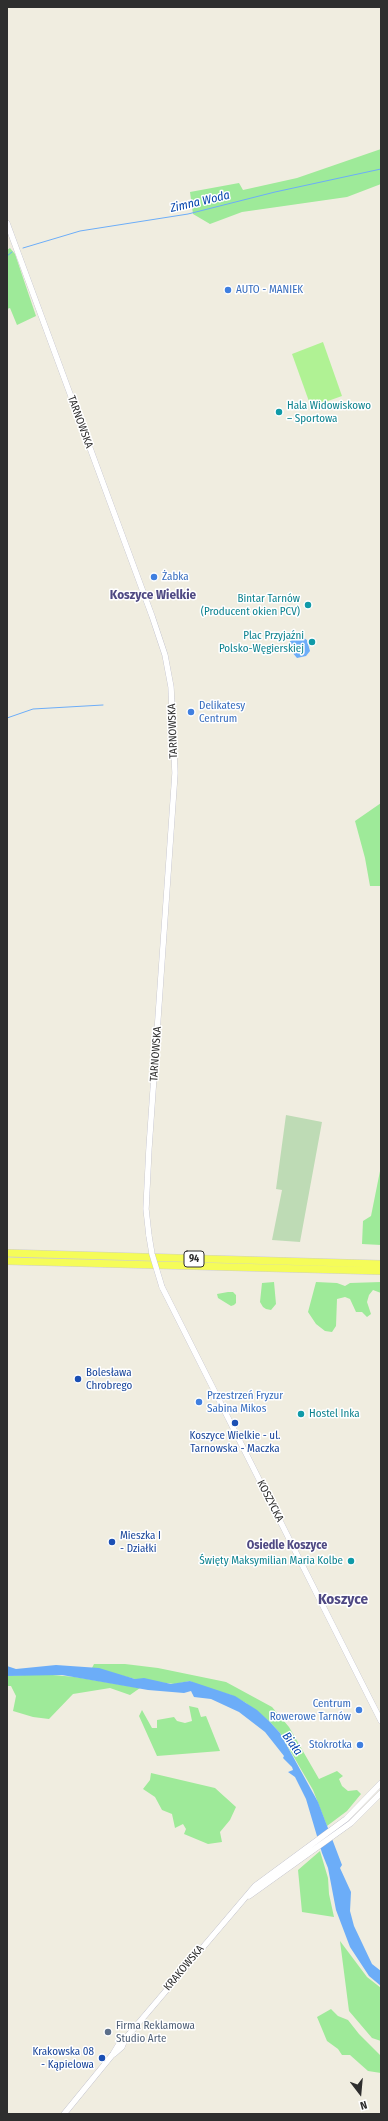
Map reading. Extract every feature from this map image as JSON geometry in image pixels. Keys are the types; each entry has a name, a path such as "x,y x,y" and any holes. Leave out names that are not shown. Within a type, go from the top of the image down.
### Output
{"main road":[{"name":"94","path":"7,1253 381,1264"},
{"name":"94","path":"7,1261 381,1271"}],"street":[{"name":"TARNOWSKA","path":"7,223 152,616 165,655 171,687 175,773 146,1209 148,1236 162,1287"},
{"name":"KOSZYCKA","path":"162,1287 380,1716 381,1721"},
{"name":"KRAKOWSKA","path":"64,2114 113,2054 119,2044 125,2039 226,1917 258,1883 353,1813 381,1783"},
{"name":"KRAKOWSKA","path":"245,1898 339,1832 356,1818 381,1793"}],"green space":[{"path":"381,149 381,184 347,197 242,212 210,224 193,214 190,192 239,183 243,190 297,178"},
{"path":"10,248 15,254 36,316 17,325 10,308 7,309 7,250"},
{"path":"323,342 342,396 311,407 292,354"},
{"path":"381,803 381,886 370,886 365,858 355,821"},
{"path":"286,1115 322,1122 300,1242 272,1240 282,1190 276,1189"},
{"path":"381,1166 381,1245 362,1244 363,1221 371,1216"},
{"path":"274,1282 276,1304 271,1310 266,1309 260,1302 262,1283"},
{"path":"316,1282 337,1283 345,1286 350,1283 381,1282 381,1293 373,1290 369,1295 367,1302 371,1314 367,1317 362,1312 356,1312 350,1299 345,1297 337,1299 336,1326 332,1332 325,1331 316,1324 308,1312"},
{"path":"233,1292 236,1295 236,1303 231,1306 218,1298 217,1294"},
{"path":"94,1664 125,1664 158,1668 226,1682 272,1707 289,1727 319,1779 337,1771 343,1776 339,1779 342,1786 348,1791 357,1790 361,1794 347,1811 327,1826 313,1790 280,1733 270,1722 246,1703 231,1695 200,1686 190,1681 175,1684 155,1682 146,1679 135,1679 92,1668"},
{"path":"42,1674 75,1677 140,1688 130,1695 110,1688 73,1694 49,1719 33,1717 13,1711 16,1696 11,1686 7,1686 7,1676"},
{"path":"189,1706 198,1708 201,1717 206,1716 220,1751 157,1756 139,1716 142,1710 152,1728 157,1728 157,1720 174,1717 177,1721 185,1723 192,1721"},
{"path":"151,1773 215,1788 236,1807 230,1820 220,1832 222,1842 208,1844 184,1834 186,1829 183,1824 175,1828 172,1814 162,1810 155,1797 143,1789 150,1780"},
{"path":"320,1851 328,1878 329,1894 334,1917 302,1912 298,1870"},
{"path":"340,1941 367,1977 381,1988 381,2041 372,2038 349,2011"},
{"path":"331,2009 338,2016 348,2020 359,2034 381,2056 381,2073 368,2071 350,2055 342,2055 338,2049 327,2041 317,2017"}],"water":[{"path":"302,637 307,640 310,651 306,656 297,658 292,652 290,641 294,638"},
{"path":"56,1665 99,1668 135,1679 144,1678 171,1684 190,1681 235,1696 257,1710 270,1722 280,1733 318,1802 342,1865 340,1868 351,1892 350,1911 354,1926 372,1964 381,1971 381,1986 369,1976 350,1947 336,1910 328,1868 306,1799 295,1777 288,1772 293,1770 292,1767 283,1758 284,1756 265,1732 239,1712 211,1699 194,1697 191,1691 184,1693 148,1690 62,1675 7,1676 7,1666 16,1669"}],"waterway":[{"name":"Zimna Woda","path":"23,248 80,231 188,214 275,192 381,169"},
{"name":"Zimna Woda","path":"7,256 12,252"},
{"path":"7,718 33,709 103,705"}],"place":[{"name":"AUTO - MANIEK","path":"228,290"},
{"name":"Hala Widowiskowo – Sportowa","path":"279,412"},
{"name":"Żabka","path":"154,577"},
{"name":"Bintar Tarnów (Producent okien PCV)","path":"308,605"},
{"name":"Plac Przyjaźni Polsko-Węgierskiej","path":"312,642"},
{"name":"Delikatesy Centrum","path":"191,712"},
{"name":"Bolesława Chrobrego","path":"78,1379"},
{"name":"Przestrzeń Fryzur Sabina Mikos","path":"199,1402"},
{"name":"Hostel Inka","path":"301,1414"},
{"name":"Koszyce Wielkie - ul. Tarnowska - Maczka","path":"235,1423"},
{"name":"Mieszka I - Działki","path":"112,1542"},
{"name":"Święty Maksymilian Maria Kolbe","path":"351,1561"},
{"name":"Centrum Rowerowe Tarnów","path":"359,1710"},
{"name":"Stokrotka","path":"360,1745"},
{"name":"Firma Reklamowa Studio Arte","path":"108,2032"},
{"name":"Krakowska 08 - Kąpielowa","path":"102,2058"}],"district":[{"name":"Koszyce Wielkie","path":"153,595"},
{"name":"Osiedle Koszyce","path":"287,1546"},
{"name":"Koszyce","path":"343,1600"}],"water label":[{"name":"Biała","path":"292,1744"}]}
